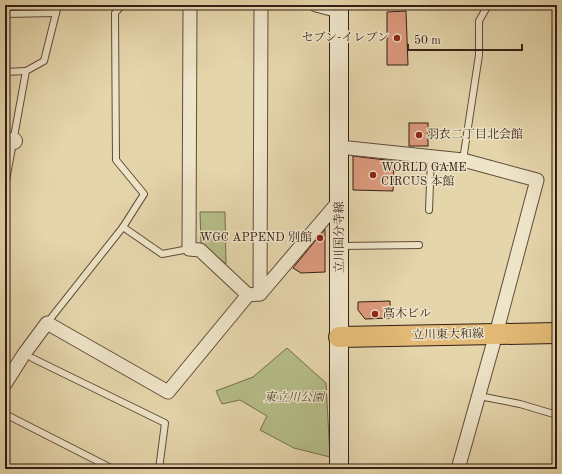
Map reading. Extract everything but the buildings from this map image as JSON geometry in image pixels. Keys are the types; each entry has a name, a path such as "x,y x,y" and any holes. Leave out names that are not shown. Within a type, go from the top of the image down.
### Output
{"main road":[{"name":"立川国分寺線","path":"339,8 339,469"},
{"name":"立川東大和線","path":"339,337 557,333"}],"street":[{"path":"190,5 189,248 200,250 254,295"},
{"path":"254,295 261,5"},
{"path":"316,5 339,8"},
{"path":"339,147 464,160 538,180 458,469"},
{"path":"5,384 24,354 47,324 168,392 340,200"}],"lane":[{"path":"5,72 26,72 44,60 58,5"},
{"path":"47,324 123,227 144,194 116,160 115,13 122,5"},
{"path":"464,160 480,55 479,21 488,5"},
{"path":"5,14 56,13"},
{"path":"5,186 9,141 26,72"},
{"path":"429,210 432,157"},
{"path":"123,227 162,254 189,248"},
{"path":"340,246 419,245"},
{"path":"32,358 165,422 159,469"},
{"path":"479,396 520,404 557,416"},
{"path":"5,414 113,469"}],"green space":[{"path":"200,212 225,212 226,264 201,243"},
{"name":"東立川公園","path":"287,348 326,383 330,457 294,448 260,430 267,416 240,400 222,404 216,391 253,377"}],"place":[{"name":"セブン-イレブン","path":"397,38"},
{"name":"羽衣二丁目北会館","path":"419,135"},
{"name":"WORLD GAME CIRCUS 本館","path":"373,175"},
{"name":"WGC APPEND 別館","path":"320,238"},
{"name":"高木ビル","path":"375,314"}]}
